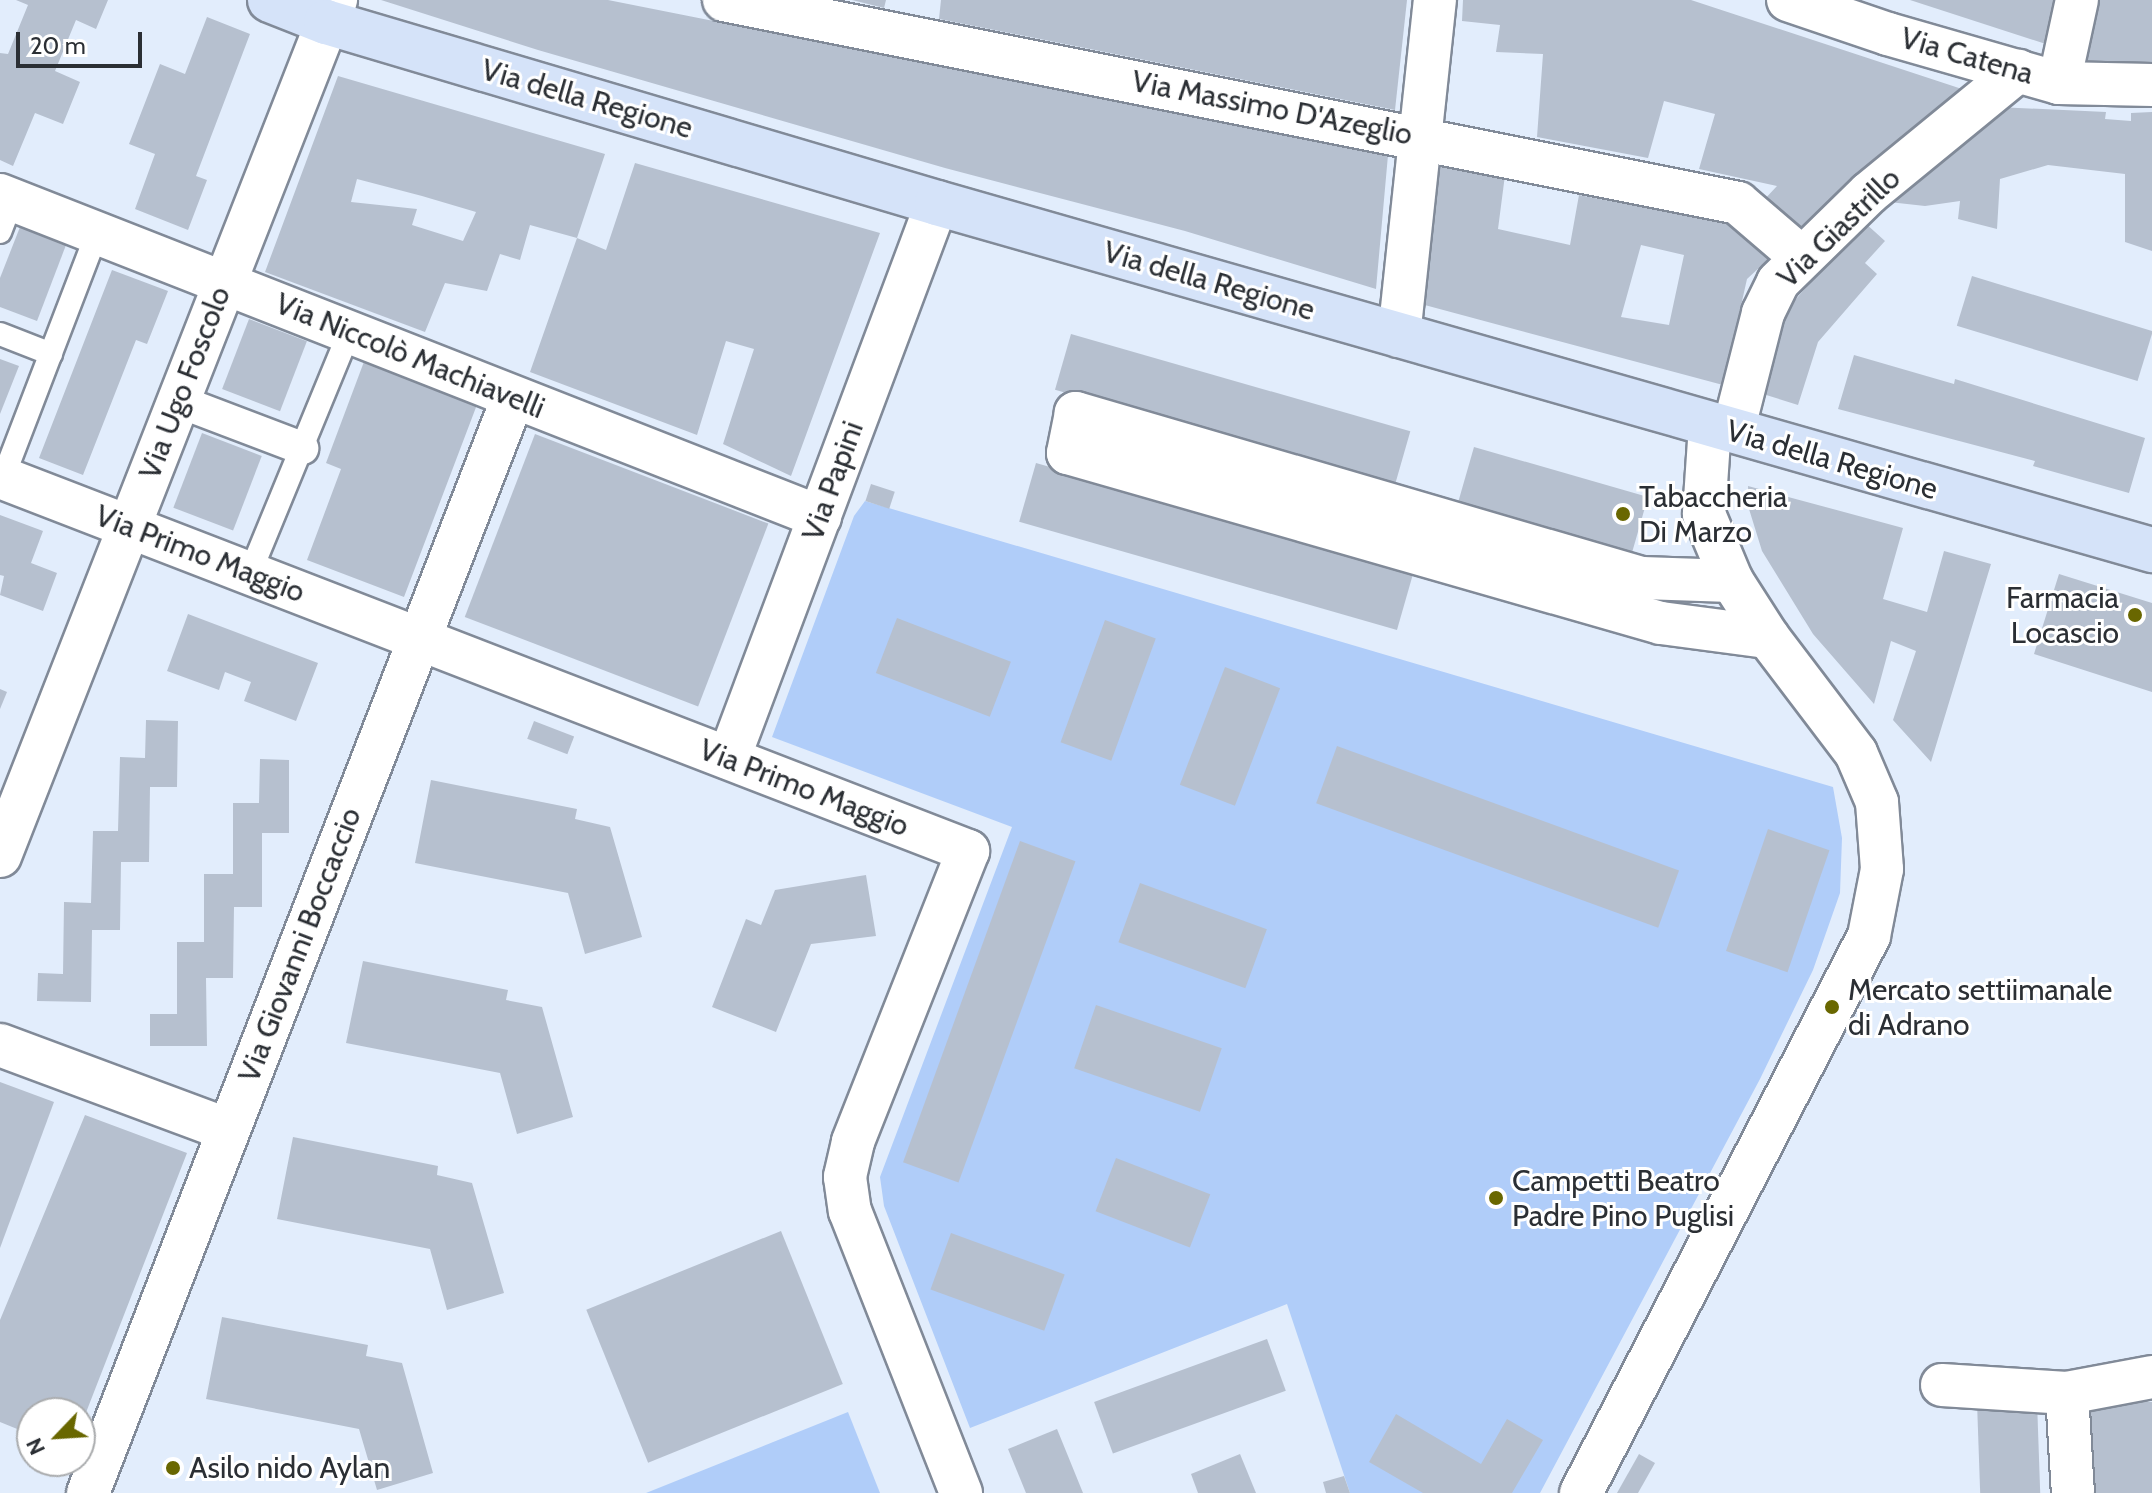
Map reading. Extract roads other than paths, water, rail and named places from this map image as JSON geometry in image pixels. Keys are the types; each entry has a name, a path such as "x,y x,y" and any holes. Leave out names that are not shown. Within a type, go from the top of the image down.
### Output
{"main road":[{"name":"Via della Regione","path":"270,0 331,11 937,203 2152,550"}],"street":[{"name":"Via Massimo D'Azeglio","path":"724,0 1738,203 1801,257"},
{"path":"1399,336 1435,0"},
{"name":"Via Catena","path":"1788,0 1894,17 2018,71 2059,83 2152,85"},
{"path":"2059,83 2077,0"},
{"name":"Via Ugo Foscolo","path":"0,856 13,784 129,527 331,11"},
{"name":"Via Giastrillo","path":"1581,1493 1869,936 1882,869 1877,802 1856,753 1768,637 1732,581 1704,514 1721,428 1763,313 1778,282 1869,193 2018,71"},
{"name":"Via Papini","path":"729,758 937,203"},
{"name":"Via Niccolò Machiavelli","path":"4,209 97,233 820,517"},
{"name":"Via Giovanni Boccaccio","path":"88,1493 513,398"},
{"path":"178,401 302,448"},
{"path":"1732,581 1641,578 1076,413 1068,453 1661,623 1768,637"},
{"name":"Via Primo Maggio","path":"2,477 968,851 853,1142 845,1177 850,1211 961,1493"},
{"path":"0,1045 228,1130"},
{"path":"1942,1385 2067,1393 2152,1377"},
{"path":"2067,1393 2073,1493"}],"lane":[{"path":"2,477 97,233"},
{"path":"250,573 349,333"},
{"path":"0,334 51,354"}],"place":[{"name":"Tabaccheria Di Marzo","path":"1623,514"},
{"name":"Farmacia Locascio","path":"2135,615"},
{"name":"Mercato settiimanale di Adrano","path":"1832,1007"},
{"name":"Campetti Beatro Padre Pino Puglisi","path":"1496,1198"},
{"name":"Asilo nido Aylan","path":"173,1468"}]}
